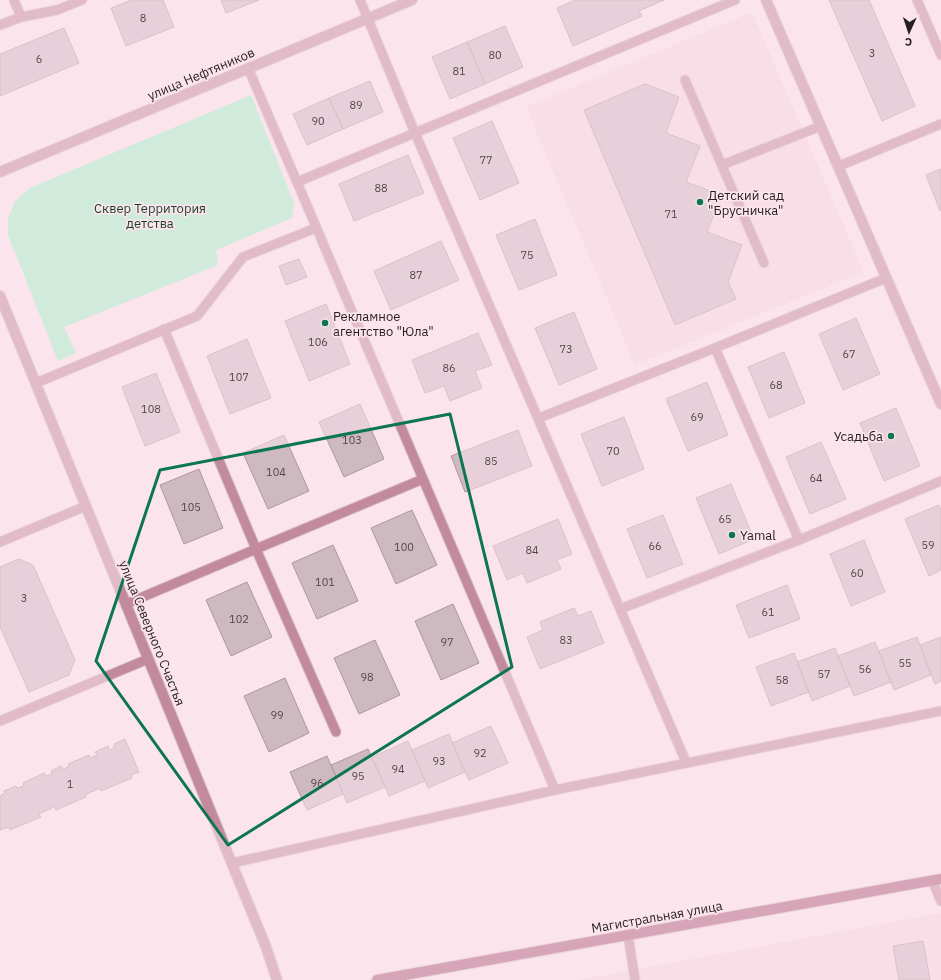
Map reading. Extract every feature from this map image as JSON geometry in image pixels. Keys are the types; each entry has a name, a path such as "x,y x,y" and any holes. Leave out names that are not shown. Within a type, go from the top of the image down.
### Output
{"main road":[{"name":"Магистральная улица","path":"377,980 937,880"}],"street":[{"name":"улица Нефтяников","path":"0,172 412,0"},
{"path":"766,0 941,404"},
{"name":"улица Северного Счастья","path":"1,302 36,383 232,863 266,947 277,980"}],"lane":[{"path":"14,0 20,17"},
{"path":"0,25 20,17 57,10 82,0"},
{"path":"360,0 415,133 686,762"},
{"path":"297,182 734,0"},
{"path":"917,0 941,54"},
{"path":"248,68 555,790"},
{"path":"685,80 764,263"},
{"path":"839,166 941,124"},
{"path":"722,165 821,126"},
{"path":"36,383 197,316 243,257 316,228"},
{"path":"539,418 886,278"},
{"path":"164,329 256,549 336,732"},
{"path":"714,348 799,540"},
{"path":"126,604 423,479"},
{"path":"620,608 799,540 941,481"},
{"path":"0,542 86,506"},
{"path":"0,721 148,659"},
{"path":"232,863 555,790 941,711"},
{"path":"937,880 941,901"},
{"path":"628,935 636,980"}],"highlighted area":[{"path":"450,414 512,667 228,845 96,661 160,470"}],"shaded area":[{"name":"Детский сад \"Брусничка\"","path":"752,12 864,272 635,365 526,107"},
{"path":"941,913 941,980 578,980"}],"green space":[{"name":"Сквер Территория детства","path":"251,95 294,203 292,218 216,250 218,265 64,327 76,353 58,361 8,235 8,219 15,201 30,188"}],"building":[{"path":"132,0 163,0 174,27 126,46 111,8"},
{"path":"221,0 259,0 226,13"},
{"path":"575,0 664,0 639,11 642,16 573,46 557,8"},
{"path":"829,0 869,0 915,106 882,121"},
{"path":"505,26 523,67 485,84 467,42"},
{"path":"64,28 79,63 0,96 0,54"},
{"path":"467,42 485,84 450,99 432,57"},
{"path":"370,81 383,112 343,129 329,98"},
{"path":"645,84 679,97 666,133 700,146 686,182 721,195 707,232 742,245 728,282 736,299 675,325 584,110"},
{"path":"329,98 343,129 307,145 293,114"},
{"path":"492,121 519,183 480,200 453,138"},
{"path":"408,155 424,193 354,221 339,184"},
{"path":"941,169 941,210 940,211 926,175"},
{"path":"535,219 557,275 519,290 496,235"},
{"path":"441,241 459,280 391,310 374,271"},
{"path":"299,259 307,277 286,285 279,266"},
{"path":"326,304 350,364 309,381 285,321"},
{"path":"574,312 597,369 559,385 535,328"},
{"path":"856,318 880,374 843,390 819,334"},
{"path":"478,333 492,365 475,371 482,388 450,401 444,386 425,393 412,360"},
{"path":"247,339 271,398 230,414 207,356"},
{"path":"784,352 805,403 769,418 748,367"},
{"path":"156,373 180,432 145,446 122,387"},
{"path":"707,382 728,435 688,451 666,399"},
{"path":"360,404 384,459 344,477 319,422"},
{"path":"896,408 920,466 884,481 860,423"},
{"path":"624,417 644,469 602,486 581,434"},
{"path":"518,430 532,466 465,492 451,456"},
{"path":"284,435 309,491 268,509 243,453"},
{"path":"821,442 846,499 810,514 786,457"},
{"path":"199,469 223,528 184,544 160,485"},
{"path":"731,484 754,539 719,554 696,498"},
{"path":"939,505 941,510 941,570 929,576 905,519"},
{"path":"412,510 437,565 396,584 371,528"},
{"path":"663,515 683,564 647,578 627,529"},
{"path":"558,519 572,554 557,560 561,569 527,583 523,573 507,580 493,546"},
{"path":"864,540 885,592 851,606 830,554"},
{"path":"333,545 358,601 317,619 292,563"},
{"path":"19,559 33,565 75,660 69,675 29,692 0,629 0,567"},
{"path":"247,582 272,637 231,656 206,600"},
{"path":"787,585 800,619 749,638 736,605"},
{"path":"453,604 479,663 441,680 415,621"},
{"path":"574,608 578,616 591,611 604,643 540,669 527,637 543,630 540,622"},
{"path":"917,637 931,675 894,690 879,651"},
{"path":"941,637 941,681 935,684 920,645"},
{"path":"375,640 400,695 359,714 334,658"},
{"path":"875,642 891,682 854,696 838,656"},
{"path":"835,648 850,686 812,701 797,662"},
{"path":"794,653 809,692 771,706 756,667"},
{"path":"285,678 309,733 269,752 244,696"},
{"path":"491,726 508,763 469,780 452,743"},
{"path":"449,734 465,772 428,788 412,750"},
{"path":"125,739 139,772 131,775 132,778 101,791 100,788 85,795 86,797 56,810 54,807 39,814 41,817 10,830 9,827 0,830 0,796 5,793 4,791 16,786 17,788 24,786 23,783 44,773 46,776 52,774 51,771 61,766 63,769 69,767 68,764 89,755 90,758 97,755 95,752 108,746 109,750 115,747 114,744"},
{"path":"408,741 425,781 389,796 372,757"},
{"path":"368,749 385,787 347,803 331,765"},
{"path":"327,756 343,794 307,810 290,772"},
{"path":"923,941 930,980 899,980 893,946"}],"place":[{"name":"Детский сад \"Брусничка\"","path":"700,202"},
{"name":"Рекламное агентство \"Юла\"","path":"325,323"},
{"name":"Усадьба","path":"891,436"},
{"name":"Yamal","path":"732,535"}]}
